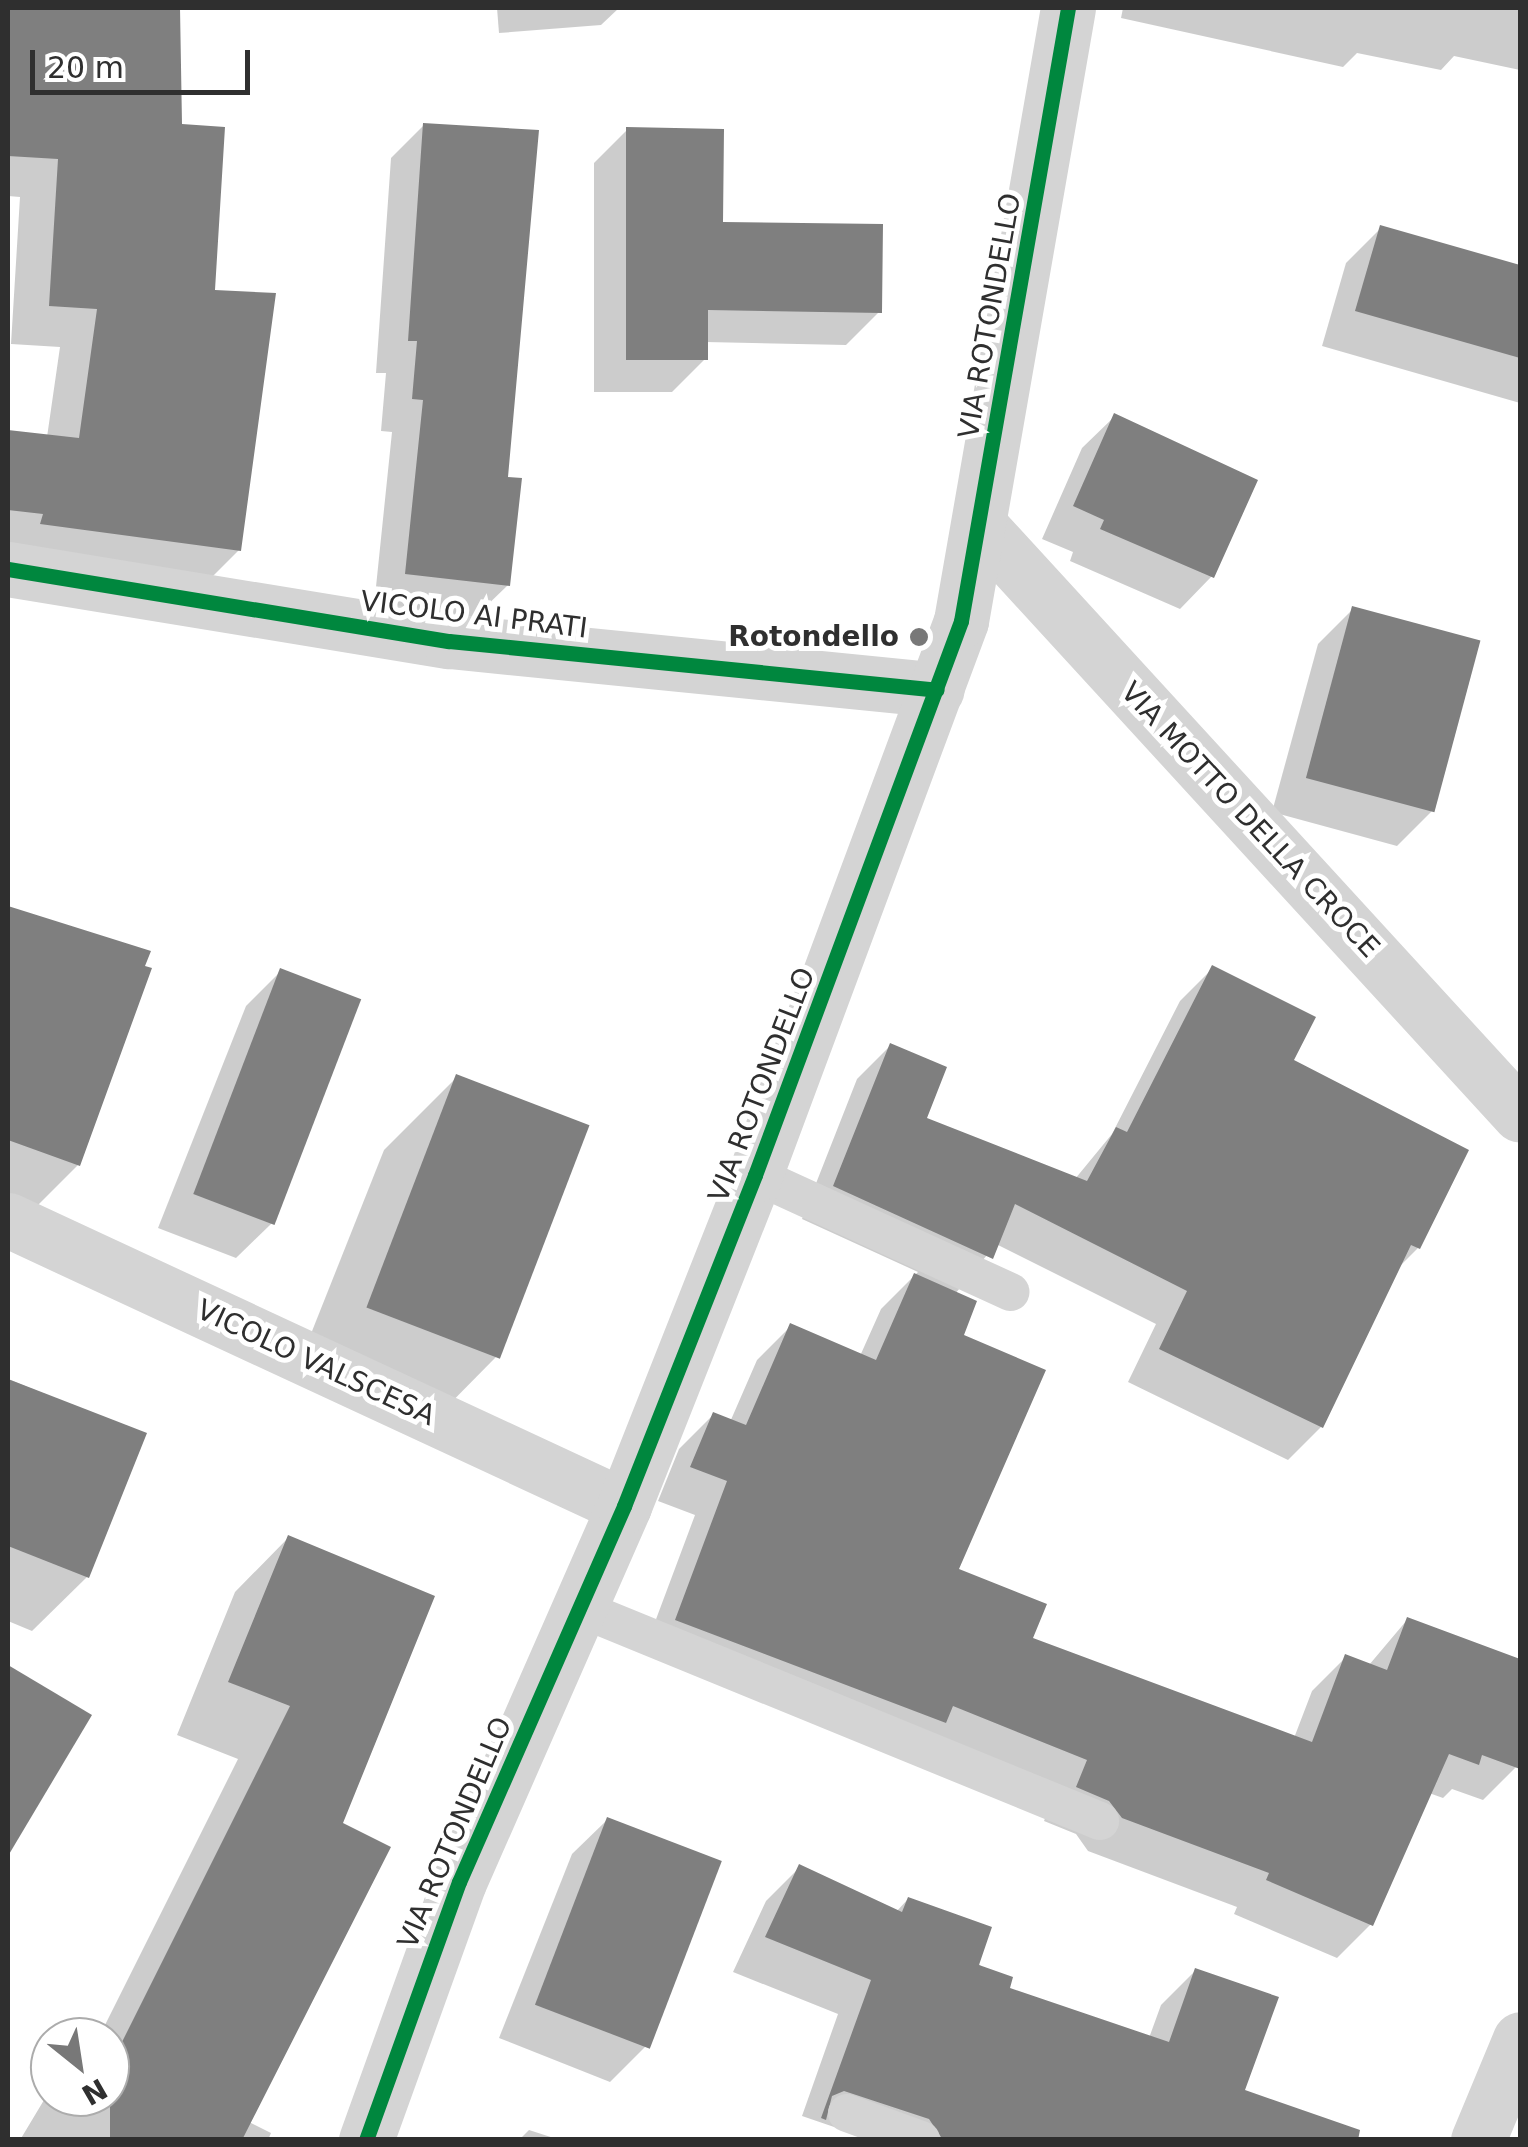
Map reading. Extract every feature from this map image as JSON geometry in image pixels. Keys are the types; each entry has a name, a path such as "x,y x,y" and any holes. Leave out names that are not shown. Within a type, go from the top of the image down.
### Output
{"street":[{"name":"VIA ROTONDELLO","path":"366,2140 459,1882 624,1506 755,1175 961,621 1068,8"},
{"name":"VIA MOTTO DELLA CROCE","path":"979,525 1520,1115"},
{"name":"VICOLO AI PRATI","path":"8,569 449,641 937,690"},
{"name":"VICOLO VALSCESA","path":"8,1220 624,1506"},
{"path":"1478,2140 1520,2038"}],"lane":[{"path":"755,1175 1011,1292"},
{"path":"579,1608 1100,1821"},
{"path":"847,2113 921,2140"}],"building":[{"path":"180,8 182,124 225,127 215,290 276,293 241,551 40,524 43,514 8,510 8,430 79,438 97,309 49,306 58,159 8,156 8,10"},
{"path":"423,123 539,130 508,477 522,478 510,586 405,574 423,400 412,399 417,341 408,341"},
{"path":"626,127 724,129 723,222 883,224 882,313 708,310 708,360 626,360"},
{"path":"1380,225 1520,265 1520,358 1355,311"},
{"path":"1114,413 1258,480 1214,578 1100,529 1104,520 1073,506"},
{"path":"1352,606 1480,640 1434,812 1306,778"},
{"path":"8,906 151,951 145,966 152,968 80,1166 8,1140"},
{"path":"1212,965 1316,1017 1294,1060 1469,1150 1420,1249 1411,1245 1323,1428 1159,1349 1187,1291 1015,1204 993,1259 833,1186 890,1043 947,1067 927,1118 1087,1181 1116,1127 1127,1132"},
{"path":"280,968 361,999 274,1225 193,1194"},
{"path":"456,1074 590,1125 500,1359 366,1307"},
{"path":"914,1273 977,1301 964,1335 1046,1370 959,1569 1047,1604 1033,1638 1312,1742 1345,1654 1387,1670 1407,1617 1520,1659 1520,1769 1482,1755 1479,1765 1449,1754 1373,1926 1266,1880 1269,1873 1122,1818 1109,1801 1076,1787 1087,1760 953,1706 946,1723 675,1620 727,1481 690,1467 713,1412 746,1425 790,1323 876,1360"},
{"path":"8,1379 147,1433 89,1578 8,1546"},
{"path":"288,1535 435,1596 343,1823 391,1847 242,2140 110,2140 110,2117 130,2117 130,2026 290,1706 228,1682"},
{"path":"8,1665 92,1715 8,1856"},
{"path":"607,1817 722,1861 650,2049 535,2005"},
{"path":"799,1864 902,1912 908,1897 992,1927 979,1965 1013,1977 1010,1988 1169,2042 1195,1968 1279,1997 1245,2090 1360,2130 1358,2140 943,2140 929,2119 844,2091 832,2096 826,2120 821,2118 871,1980 765,1937"}],"cycle path":[{"path":"366,2140 459,1882 624,1506 755,1175 961,621 1068,8"},
{"path":"8,569 449,641 937,690"}],"place":[{"name":"Rotondello","path":"919,637"}]}
